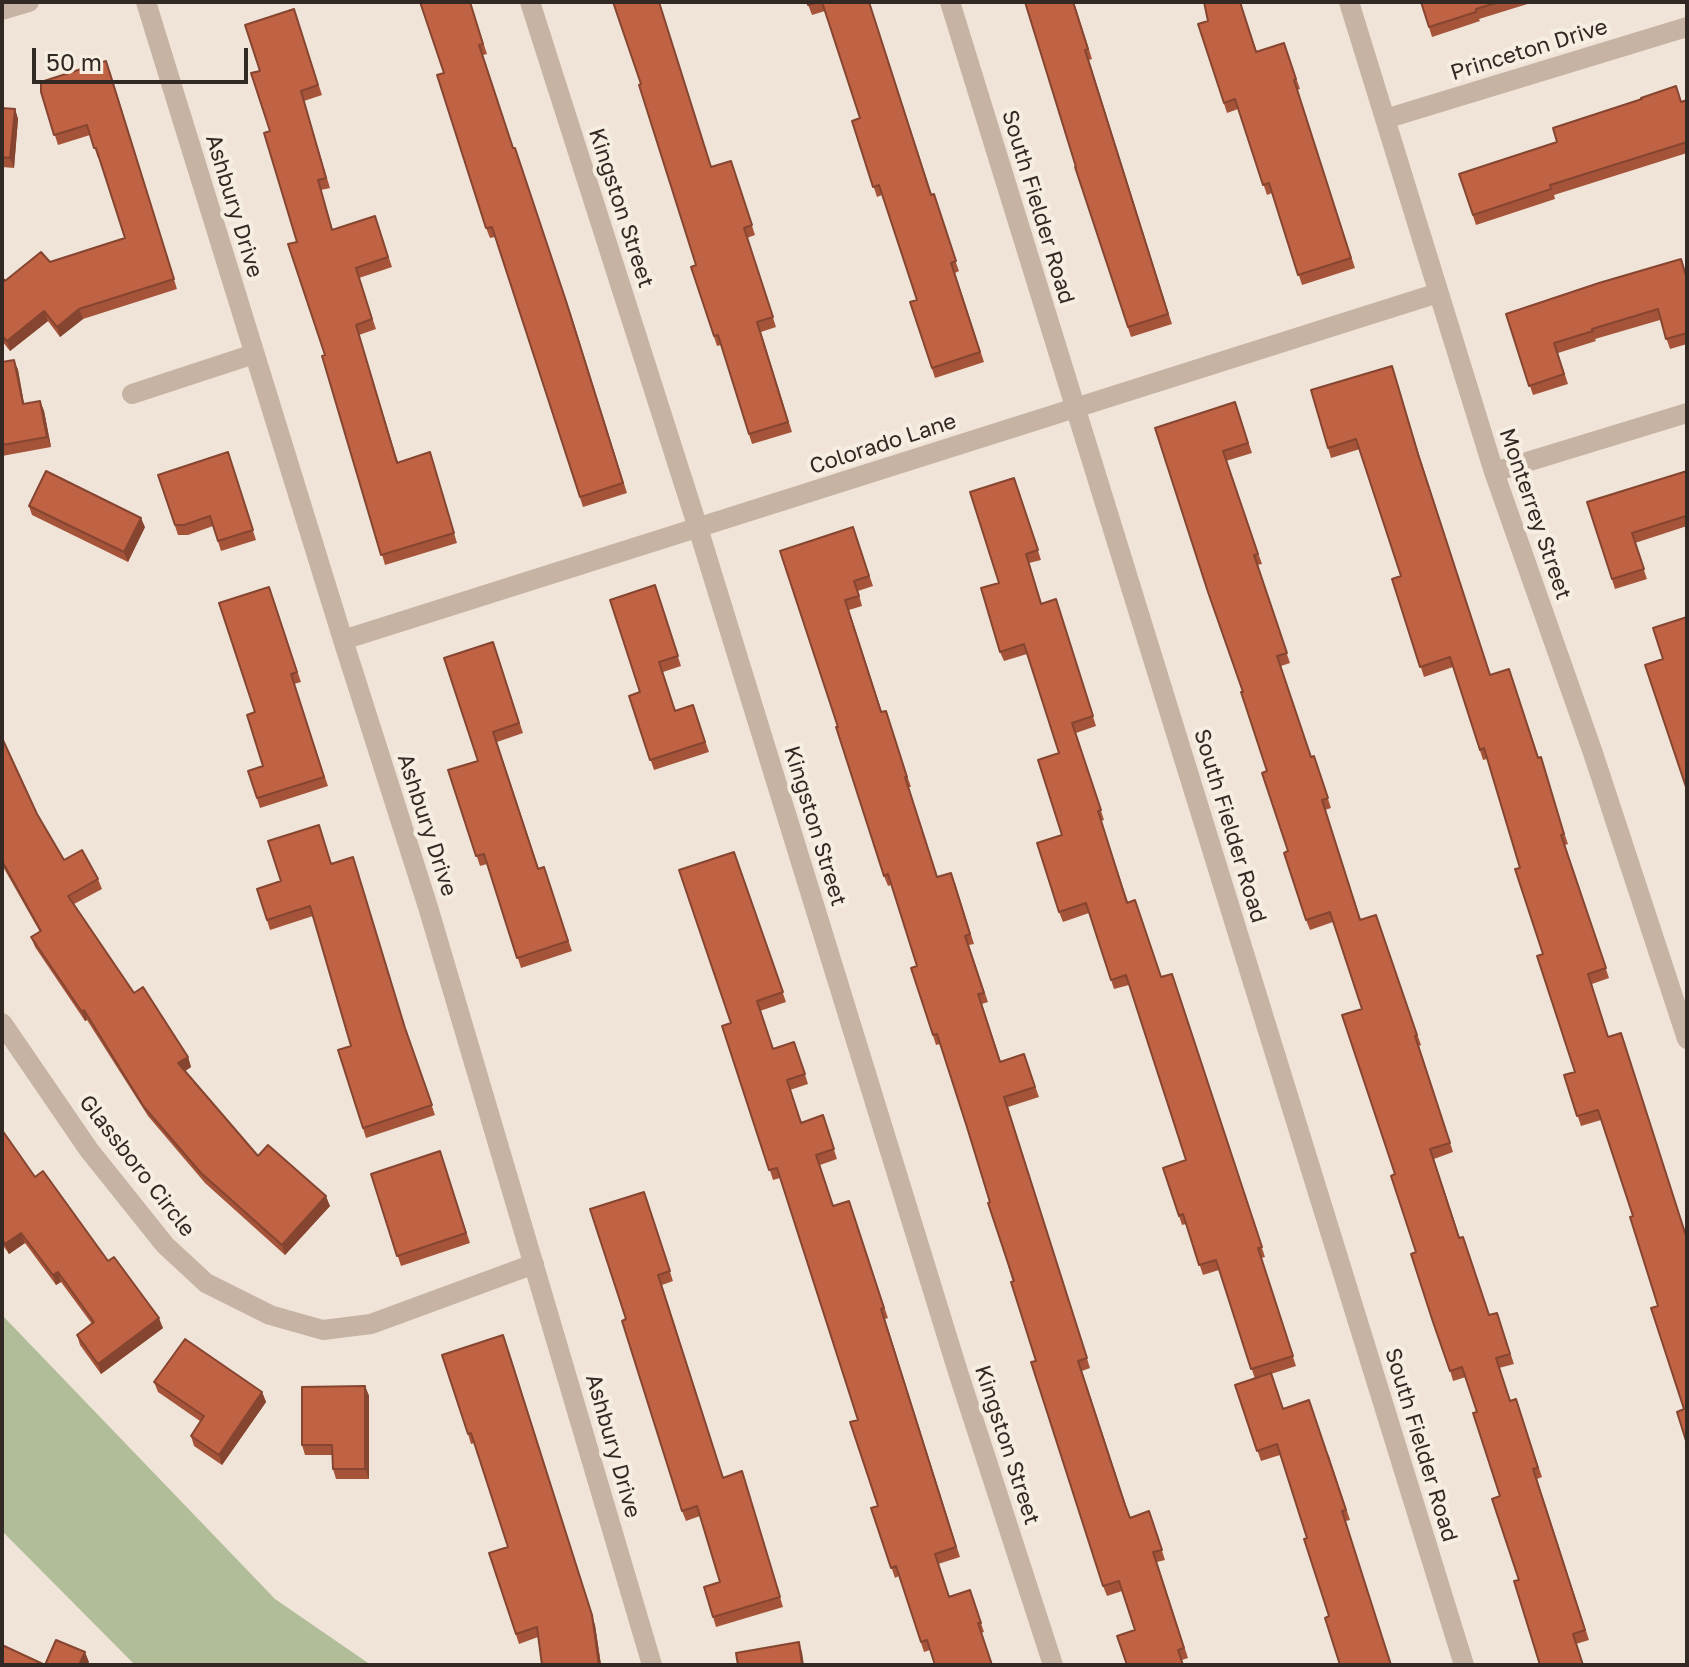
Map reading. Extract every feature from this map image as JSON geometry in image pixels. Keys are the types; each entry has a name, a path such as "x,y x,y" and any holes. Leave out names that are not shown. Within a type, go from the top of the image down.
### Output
{"street":[{"path":"2,10 29,2"},
{"name":"Ashbury Drive","path":"146,2 428,907 652,1665"},
{"name":"Kingston Street","path":"530,2 698,528 949,1342 1053,1665"},
{"name":"South Fielder Road","path":"950,2 1464,1665"},
{"name":"Monterrey Street","path":"1349,2 1494,472 1593,753 1687,1039"},
{"name":"Princeton Drive","path":"1385,119 1687,27"},
{"name":"Colorado Lane","path":"343,640 1438,293"},
{"path":"132,394 254,354"},
{"path":"1494,472 1687,413"},
{"name":"Glassboro Circle","path":"2,1023 89,1150 165,1245 206,1283 270,1315 323,1330 371,1324 534,1264"}],"green space":[{"path":"2,1315 275,1599 371,1665 135,1665 2,1531"}],"building":[{"path":"420,2 470,2 483,44 479,45 566,301 623,483 580,497 492,227 486,228 437,75 444,73"},
{"path":"613,2 659,2 711,167 731,161 752,225 744,228 773,317 757,322 788,422 749,434 718,335 714,336 691,267 696,265"},
{"path":"822,2 869,2 931,195 934,194 956,261 951,263 980,352 932,368 910,302 917,300 879,185 873,187 852,121 860,118"},
{"path":"1025,2 1073,2 1088,49 1085,50 1168,314 1128,327"},
{"path":"1204,2 1240,2 1256,52 1284,43 1351,258 1298,275 1269,183 1263,185 1235,99 1224,103 1198,24 1208,21"},
{"path":"1421,2 1499,2 1429,27"},
{"path":"294,9 318,85 301,91 326,178 318,180 332,230 375,216 388,257 356,268 372,319 356,325 397,463 430,452 454,533 381,555 322,356 325,355 288,244 297,242 264,133 270,131 251,73 260,71 245,25"},
{"path":"106,61 174,279 79,309 57,327 44,311 7,341 2,336 2,277 5,281 41,252 50,262 125,238 87,125 54,135 41,92 41,82"},
{"path":"1676,86 1681,102 1687,100 1687,142 1550,185 1551,189 1473,215 1459,174 1557,142 1553,128"},
{"path":"2,108 15,109 10,158 2,157"},
{"path":"1681,259 1687,275 1687,333 1666,339 1658,309 1592,329 1554,343 1564,374 1529,386 1506,314"},
{"path":"14,360 23,404 40,401 47,437 2,445 2,362"},
{"path":"1392,366 1490,675 1509,669 1538,758 1541,757 1564,834 1561,835 1606,968 1588,974 1608,1037 1621,1033 1687,1239 1687,1444 1677,1412 1684,1409 1651,1308 1658,1306 1630,1217 1633,1216 1598,1110 1577,1116 1564,1075 1575,1072 1537,956 1543,954 1515,869 1520,868 1484,748 1480,750 1450,657 1420,667 1392,579 1401,576 1356,439 1328,448 1311,390"},
{"path":"1235,402 1248,443 1223,451 1287,653 1277,656 1328,798 1322,800 1360,920 1376,915 1450,1143 1430,1149 1459,1238 1463,1237 1489,1315 1497,1313 1510,1354 1496,1358 1510,1401 1516,1399 1538,1468 1533,1469 1585,1630 1573,1634 1583,1665 1540,1665 1514,1581 1519,1580 1492,1499 1500,1496 1473,1413 1477,1412 1462,1367 1450,1371 1433,1322 1411,1254 1416,1252 1391,1176 1395,1174 1342,1015 1362,1009 1330,912 1306,920 1284,853 1288,851 1262,773 1267,771 1243,692 1155,428"},
{"path":"228,452 253,530 218,541 210,516 175,525 158,475"},
{"path":"46,471 141,518 124,552 29,506"},
{"path":"1687,471 1687,519 1686,516 1632,533 1644,569 1612,579 1587,502"},
{"path":"1014,478 1038,550 1026,554 1041,604 1056,599 1093,716 1072,723 1127,903 1135,900 1161,977 1172,974 1262,1247 1258,1248 1293,1356 1251,1369 1216,1260 1199,1265 1183,1214 1179,1216 1163,1168 1186,1160 1126,975 1111,980 1086,903 1059,912 1037,843 1062,835 1038,760 1059,753 1024,644 1000,652 981,588 999,583 970,492"},
{"path":"853,527 869,576 854,581 859,596 845,600 881,712 886,711 937,877 951,873 970,934 965,936 984,993 978,994 1000,1062 1024,1054 1035,1087 1004,1097 1087,1358 1078,1361 1125,1505 1130,1518 1149,1511 1162,1550 1153,1552 1184,1648 1178,1650 1183,1665 1127,1665 1117,1636 1135,1630 1119,1581 1103,1586 1031,1362 1036,1361 966,1124 937,1034 933,1035 911,968 917,966 888,874 884,876 780,551"},
{"path":"655,585 678,656 659,662 675,711 693,705 705,742 650,760 629,696 640,692 610,600"},
{"path":"269,587 297,672 291,674 324,777 257,798 248,771 263,766 247,715 255,712 219,603"},
{"path":"1687,617 1687,790 1645,665 1663,659 1653,628"},
{"path":"493,642 519,723 493,732 538,869 544,867 568,941 517,958 484,854 476,856 448,770 478,761 444,658"},
{"path":"2,738 37,814 64,860 82,850 98,879 68,896 134,993 143,987 188,1057 178,1063 258,1156 268,1145 326,1196 282,1245 201,1173 144,1107 84,1010 82,1012 31,937 41,931 2,861"},
{"path":"319,825 331,864 353,857 432,1105 363,1128 338,1050 351,1046 310,906 267,920 257,889 281,881 268,841"},
{"path":"734,852 783,992 757,1001 773,1049 794,1042 805,1074 787,1080 801,1123 823,1115 834,1149 816,1155 833,1206 849,1201 956,1547 935,1554 949,1597 970,1590 992,1665 935,1665 927,1640 921,1642 896,1566 891,1568 871,1508 878,1506 850,1422 858,1420 777,1168 769,1170 722,1026 731,1023 679,870"},
{"path":"2,1130 35,1177 43,1171 108,1261 114,1257 159,1318 98,1364 77,1335 94,1322 58,1272 53,1275 21,1233 5,1244 2,1239"},
{"path":"440,1151 466,1233 397,1256 371,1174"},
{"path":"644,1192 670,1271 658,1275 723,1478 742,1471 780,1597 713,1617 704,1587 720,1582 697,1506 682,1511 590,1209"},
{"path":"503,1335 592,1615 599,1665 542,1665 537,1627 516,1634 489,1553 508,1547 442,1355"},
{"path":"185,1339 262,1392 219,1455 191,1436 204,1416 154,1382"},
{"path":"1271,1373 1283,1409 1309,1400 1346,1510 1342,1511 1391,1665 1340,1665 1325,1618 1329,1616 1304,1539 1307,1538 1277,1444 1257,1451 1235,1385"},
{"path":"365,1386 365,1469 333,1469 332,1445 302,1445 302,1387"},
{"path":"56,1640 85,1652 79,1665 45,1665"},
{"path":"799,1642 802,1665 738,1665 736,1653"},
{"path":"2,1645 45,1665 2,1665"}]}
